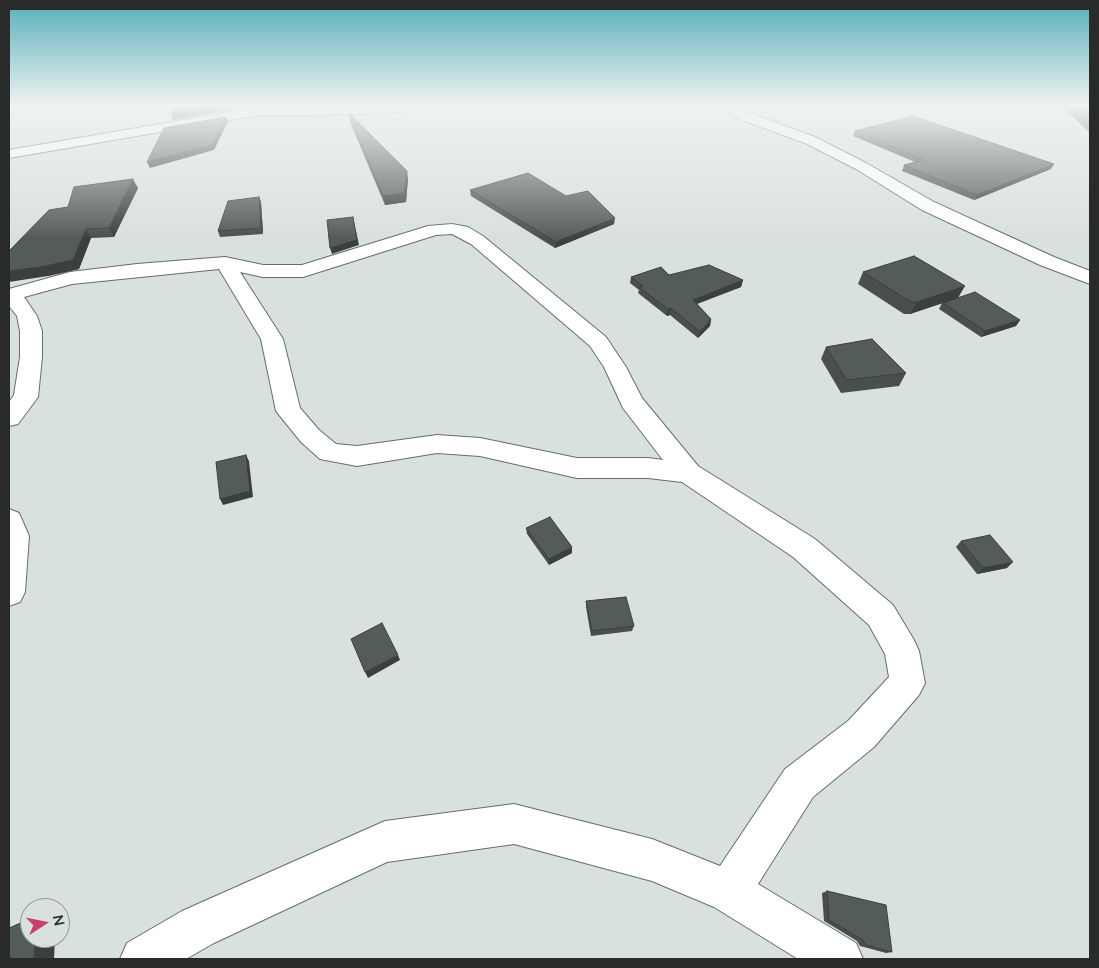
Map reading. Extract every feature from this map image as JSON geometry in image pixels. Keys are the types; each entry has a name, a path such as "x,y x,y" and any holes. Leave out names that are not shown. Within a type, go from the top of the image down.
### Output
{"street":[{"path":"9,154 36,149"},
{"path":"828,149 870,170 928,206 1047,261 1090,278"},
{"path":"9,295 70,278 137,270 225,263 263,271 303,271 434,230 452,229 462,231 477,240 598,342 615,367 632,402 688,473 804,548 881,615 902,652 907,684 861,734 799,783 729,892"},
{"path":"225,263 272,339 288,411 310,436 329,452 356,456 437,444 480,447 577,468 648,468 688,473"},
{"path":"9,295 19,304 27,316 31,331 32,357 26,397 9,418"},
{"path":"9,521 14,536 9,592"},
{"path":"144,959 198,927 385,842 514,824 652,860 729,892 840,959"}],"building":[{"path":"153,149 196,149 147,162"},
{"path":"364,149 385,149 407,171 404,193 383,196"},
{"path":"898,149 1010,149 1054,164 977,195 904,165 924,160"},
{"path":"528,173 566,196 588,191 615,218 556,242 470,190"},
{"path":"133,179 109,228 86,229 73,260 9,271 9,251 49,210 68,207 74,187"},
{"path":"259,197 261,228 218,231 228,201"},
{"path":"353,217 357,240 330,248 327,220"},
{"path":"914,256 965,286 917,302 911,302 863,272"},
{"path":"709,265 743,280 693,300 711,319 700,332 671,308 668,309 639,287 643,286 631,277 661,267 669,275"},
{"path":"975,292 1020,320 985,331 943,303"},
{"path":"872,339 906,373 847,380 826,347"},
{"path":"246,455 250,491 220,499 216,462"},
{"path":"550,517 572,547 549,559 526,528"},
{"path":"990,535 1013,562 983,568 961,541"},
{"path":"626,597 634,626 592,631 586,601"},
{"path":"382,623 398,655 365,672 351,639"},
{"path":"827,891 886,905 892,952 866,945 863,940 829,920"},
{"path":"20,923 20,948 35,948 34,959 9,959 9,928"}]}
